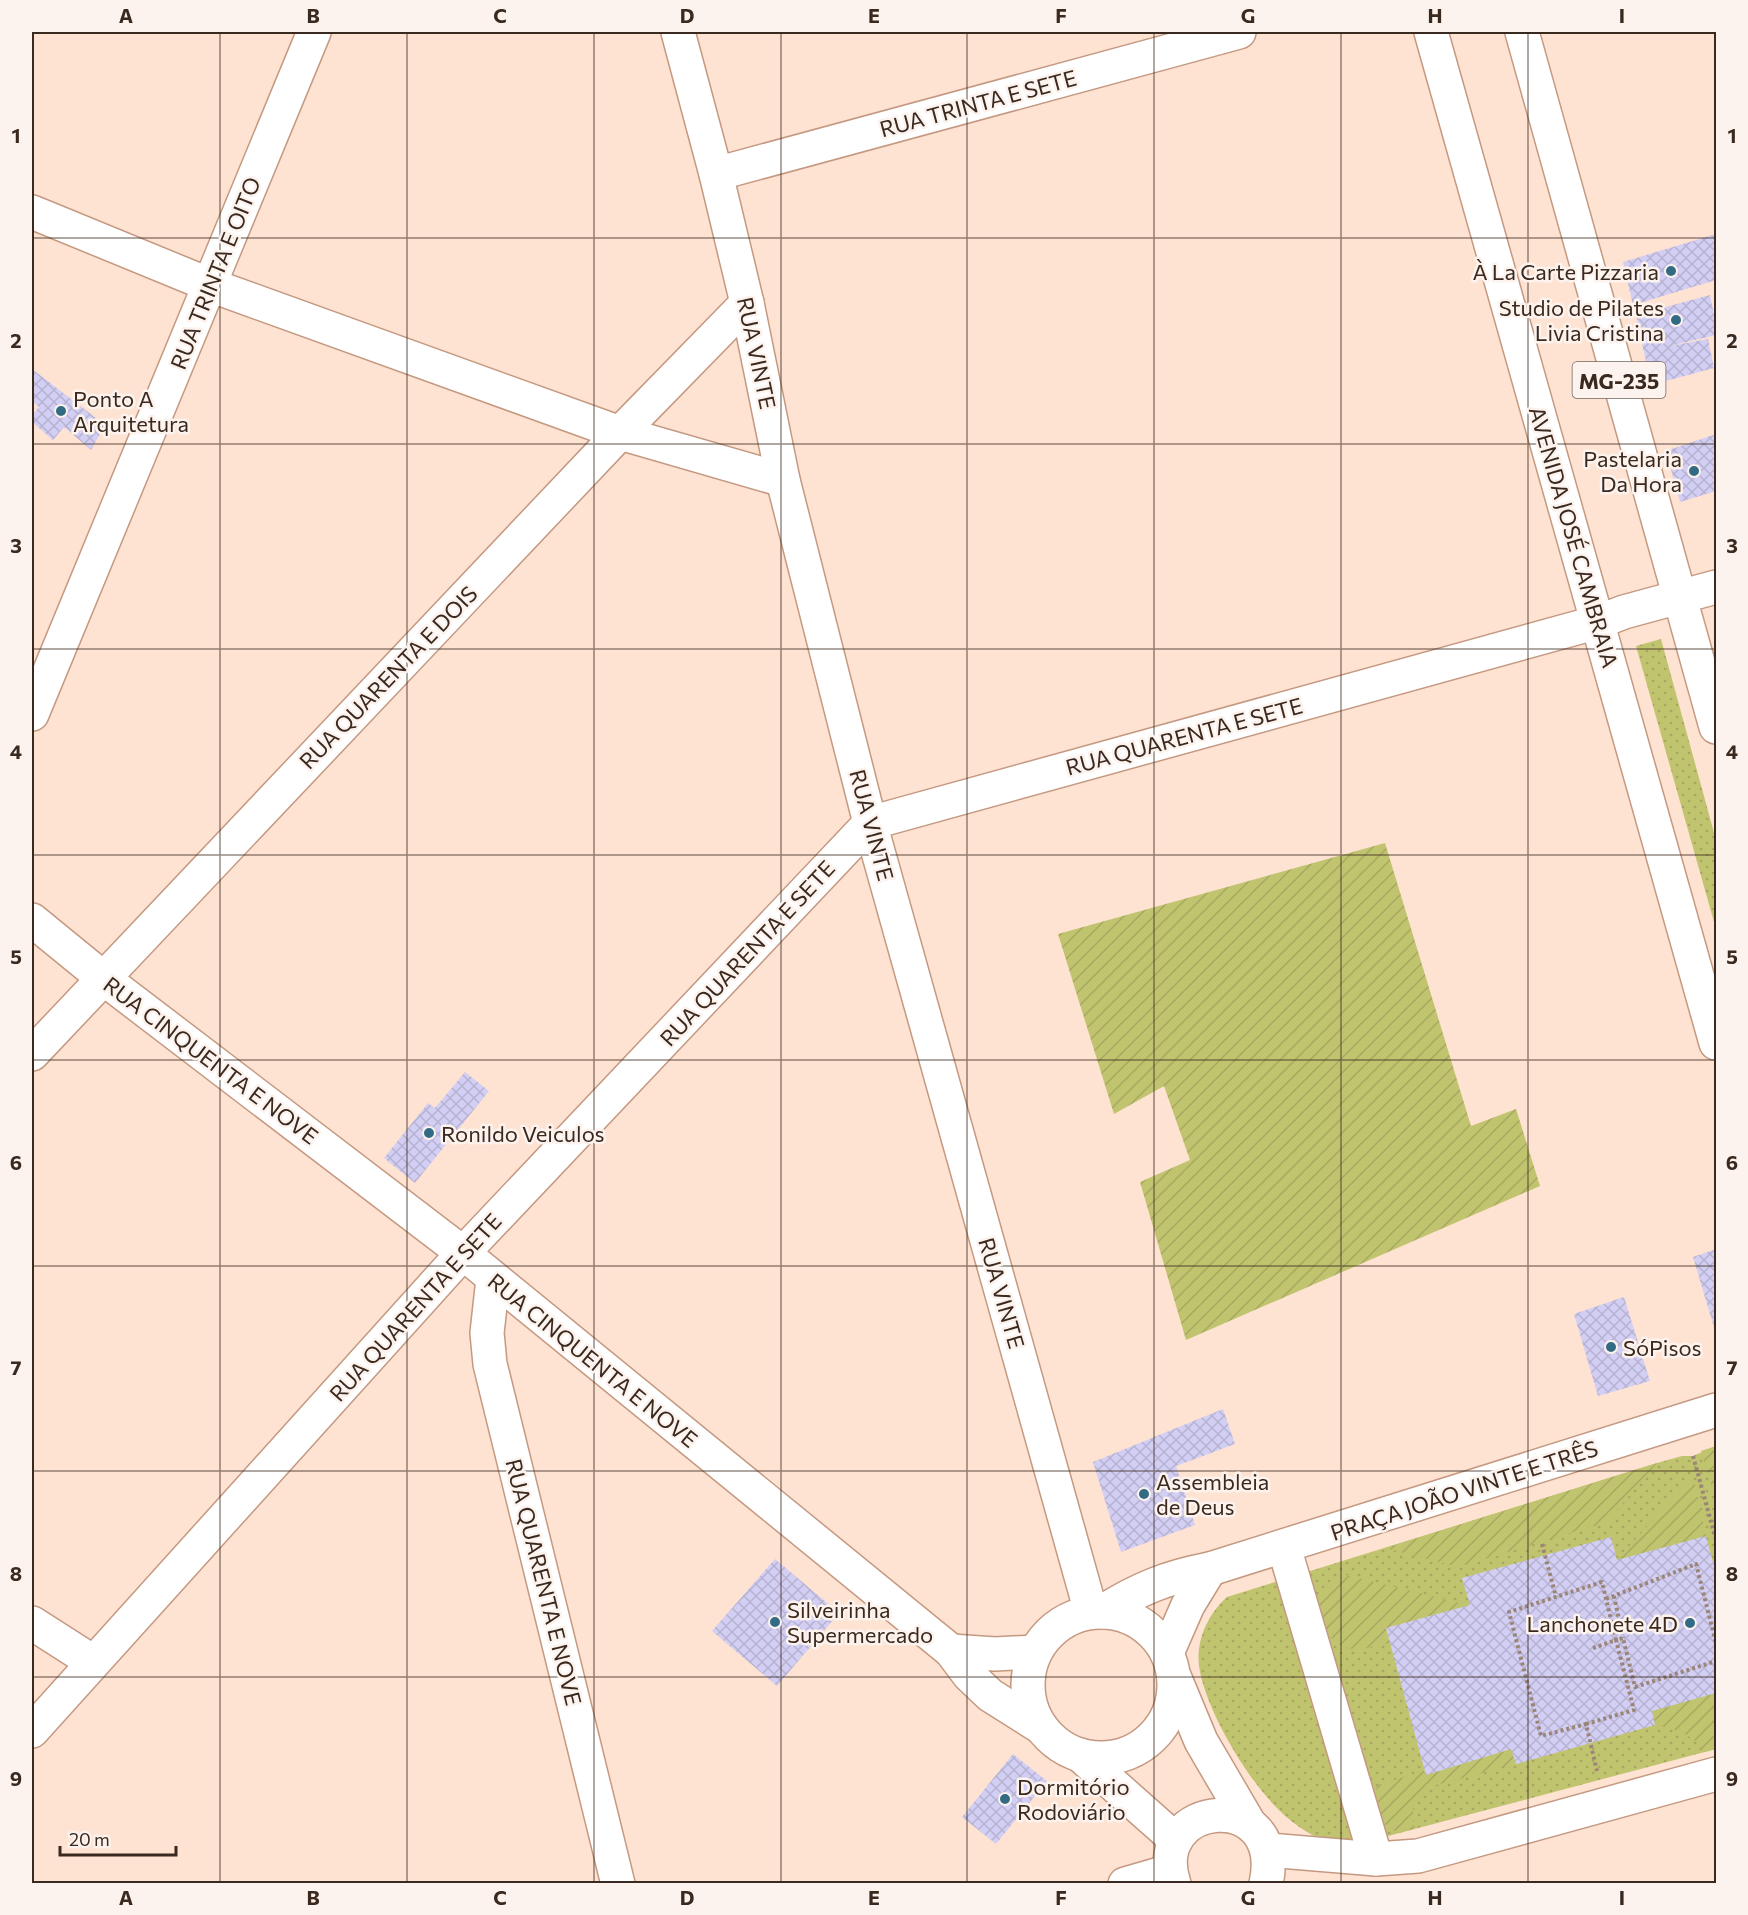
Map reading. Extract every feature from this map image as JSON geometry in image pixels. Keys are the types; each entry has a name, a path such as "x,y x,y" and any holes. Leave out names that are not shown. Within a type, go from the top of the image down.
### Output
{"street":[{"name":"RUA TRINTA E OITO","path":"32,714 314,32"},
{"name":"RUA VINTE","path":"678,32 747,303 783,480 870,823 1096,1612"},
{"name":"RUA TRINTA E SETE","path":"716,174 1239,32"},
{"name":"AVENIDA JOSÉ CAMBRAIA","path":"1431,32 1716,1043"},
{"name":"MG-235","path":"1522,32 1716,727"},
{"path":"32,212 210,285 620,433 783,480"},
{"name":"RUA QUARENTA E DOIS","path":"32,1054 620,433 747,303"},
{"name":"RUA QUARENTA E SETE","path":"32,1731 463,1253 870,823 1598,622 1624,612 1716,587"},
{"name":"RUA CINQUENTA E NOVE","path":"32,920 103,978 463,1253 951,1652 969,1675 990,1695 1039,1726"},
{"name":"RUA QUARENTA E NOVE","path":"493,1279 487,1333 490,1364 618,1884"},
{"name":"PRAÇA JOÃO VINTE E TRÊS","path":"1096,1612 1156,1582 1284,1547 1716,1410"},
{"path":"1284,1547 1376,1859"},
{"path":"1210,1569 1188,1605 1170,1664 1173,1698 1165,1720 1151,1738 1129,1752 1105,1758 1080,1755 1057,1744 1039,1726 1029,1702 1028,1677 1035,1652 1050,1632 1069,1619 1096,1612 1114,1612 1136,1620 1154,1634 1170,1664 1201,1741 1249,1823 1261,1835 1268,1850 1270,1867 1266,1884"},
{"path":"32,1623 93,1662"},
{"path":"951,1652 995,1654 1035,1652"},
{"path":"1080,1755 1173,1865"},
{"path":"1268,1850 1376,1859 1418,1856 1716,1774"},
{"path":"1173,1865 1185,1828 1200,1818 1217,1814 1233,1816 1249,1823"},
{"path":"1125,1884 1173,1865"}],"path":[{"path":"1693,1455 1716,1540"},
{"path":"1542,1544 1556,1597"},
{"path":"1606,1599 1696,1564 1716,1643"},
{"path":"1602,1582 1634,1710 1541,1736 1509,1612 1556,1597 1602,1582"},
{"path":"1614,1596 1635,1687 1716,1661"},
{"path":"1593,1648 1623,1638"},
{"path":"1586,1724 1599,1780"}],"green space":[{"path":"1661,639 1716,840 1716,929 1636,646"},
{"path":"1385,843 1471,1126 1516,1109 1540,1186 1186,1340 1140,1182 1190,1160 1164,1086 1114,1114 1058,934"},
{"path":"1716,1446 1716,1749 1339,1849 1299,1827 1278,1809 1253,1780 1218,1722 1199,1666 1199,1647 1205,1628 1214,1611 1227,1597 1657,1463 1682,1456 1693,1456"},
{"path":"1716,1446 1716,1501 1701,1451"},
{"path":"1657,1463 1607,1522 1458,1567 1385,1548"},
{"path":"1693,1475 1706,1536 1617,1560"},
{"path":"1346,1575 1468,1605 1387,1628 1390,1643 1353,1649 1344,1646 1328,1634 1319,1617 1317,1607 1325,1586"},
{"path":"1716,1693 1716,1749 1705,1752 1695,1740 1683,1733 1655,1725 1652,1711"},
{"path":"1511,1749 1516,1764 1429,1787 1423,1791 1414,1805 1415,1829 1396,1831 1384,1824 1377,1812 1375,1798 1378,1785 1424,1771 1426,1775"}],"building":[{"name":"À La Carte Pizzaria","path":"1716,234 1716,280 1633,305 1623,262"},
{"path":"1710,295 1716,335 1670,346 1708,339 1714,368 1651,385 1636,315"},
{"name":"Ponto A Arquitetura","path":"32,369 105,425 91,450 64,427 53,440 32,422 32,415 39,407 32,401"},
{"name":"Pastelaria Da Hora","path":"1716,434 1716,491 1680,502 1666,451"},
{"name":"Ronildo Veiculos","path":"465,1072 489,1091 415,1183 384,1158 428,1103 435,1108"},
{"path":"1716,1249 1716,1334 1693,1257"},
{"name":"SóPisos","path":"1624,1297 1650,1381 1598,1396 1574,1314"},
{"name":"Assembleia de Deus","path":"1223,1409 1235,1444 1176,1466 1195,1525 1121,1552 1093,1462"},
{"path":"1706,1536 1716,1574 1716,1693 1652,1711 1655,1725 1516,1764 1511,1749 1426,1775 1386,1628 1470,1605 1462,1578 1611,1537 1617,1560"},
{"name":"Silveirinha Supermercado","path":"775,1559 839,1613 777,1686 712,1631"},
{"name":"Dormitório Rodoviário","path":"1013,1754 1047,1781 996,1844 962,1817"}],"place":[{"name":"À La Carte Pizzaria","path":"1671,271"},
{"name":"Studio de Pilates Livia Cristina","path":"1676,320"},
{"name":"Ponto A Arquitetura","path":"61,411"},
{"name":"Pastelaria Da Hora","path":"1694,471"},
{"name":"Ronildo Veiculos","path":"429,1133"},
{"name":"SóPisos","path":"1611,1347"},
{"name":"Assembleia de Deus","path":"1144,1494"},
{"name":"Silveirinha Supermercado","path":"775,1622"},
{"name":"Lanchonete 4D","path":"1690,1623"},
{"name":"Dormitório Rodoviário","path":"1005,1799"}]}
